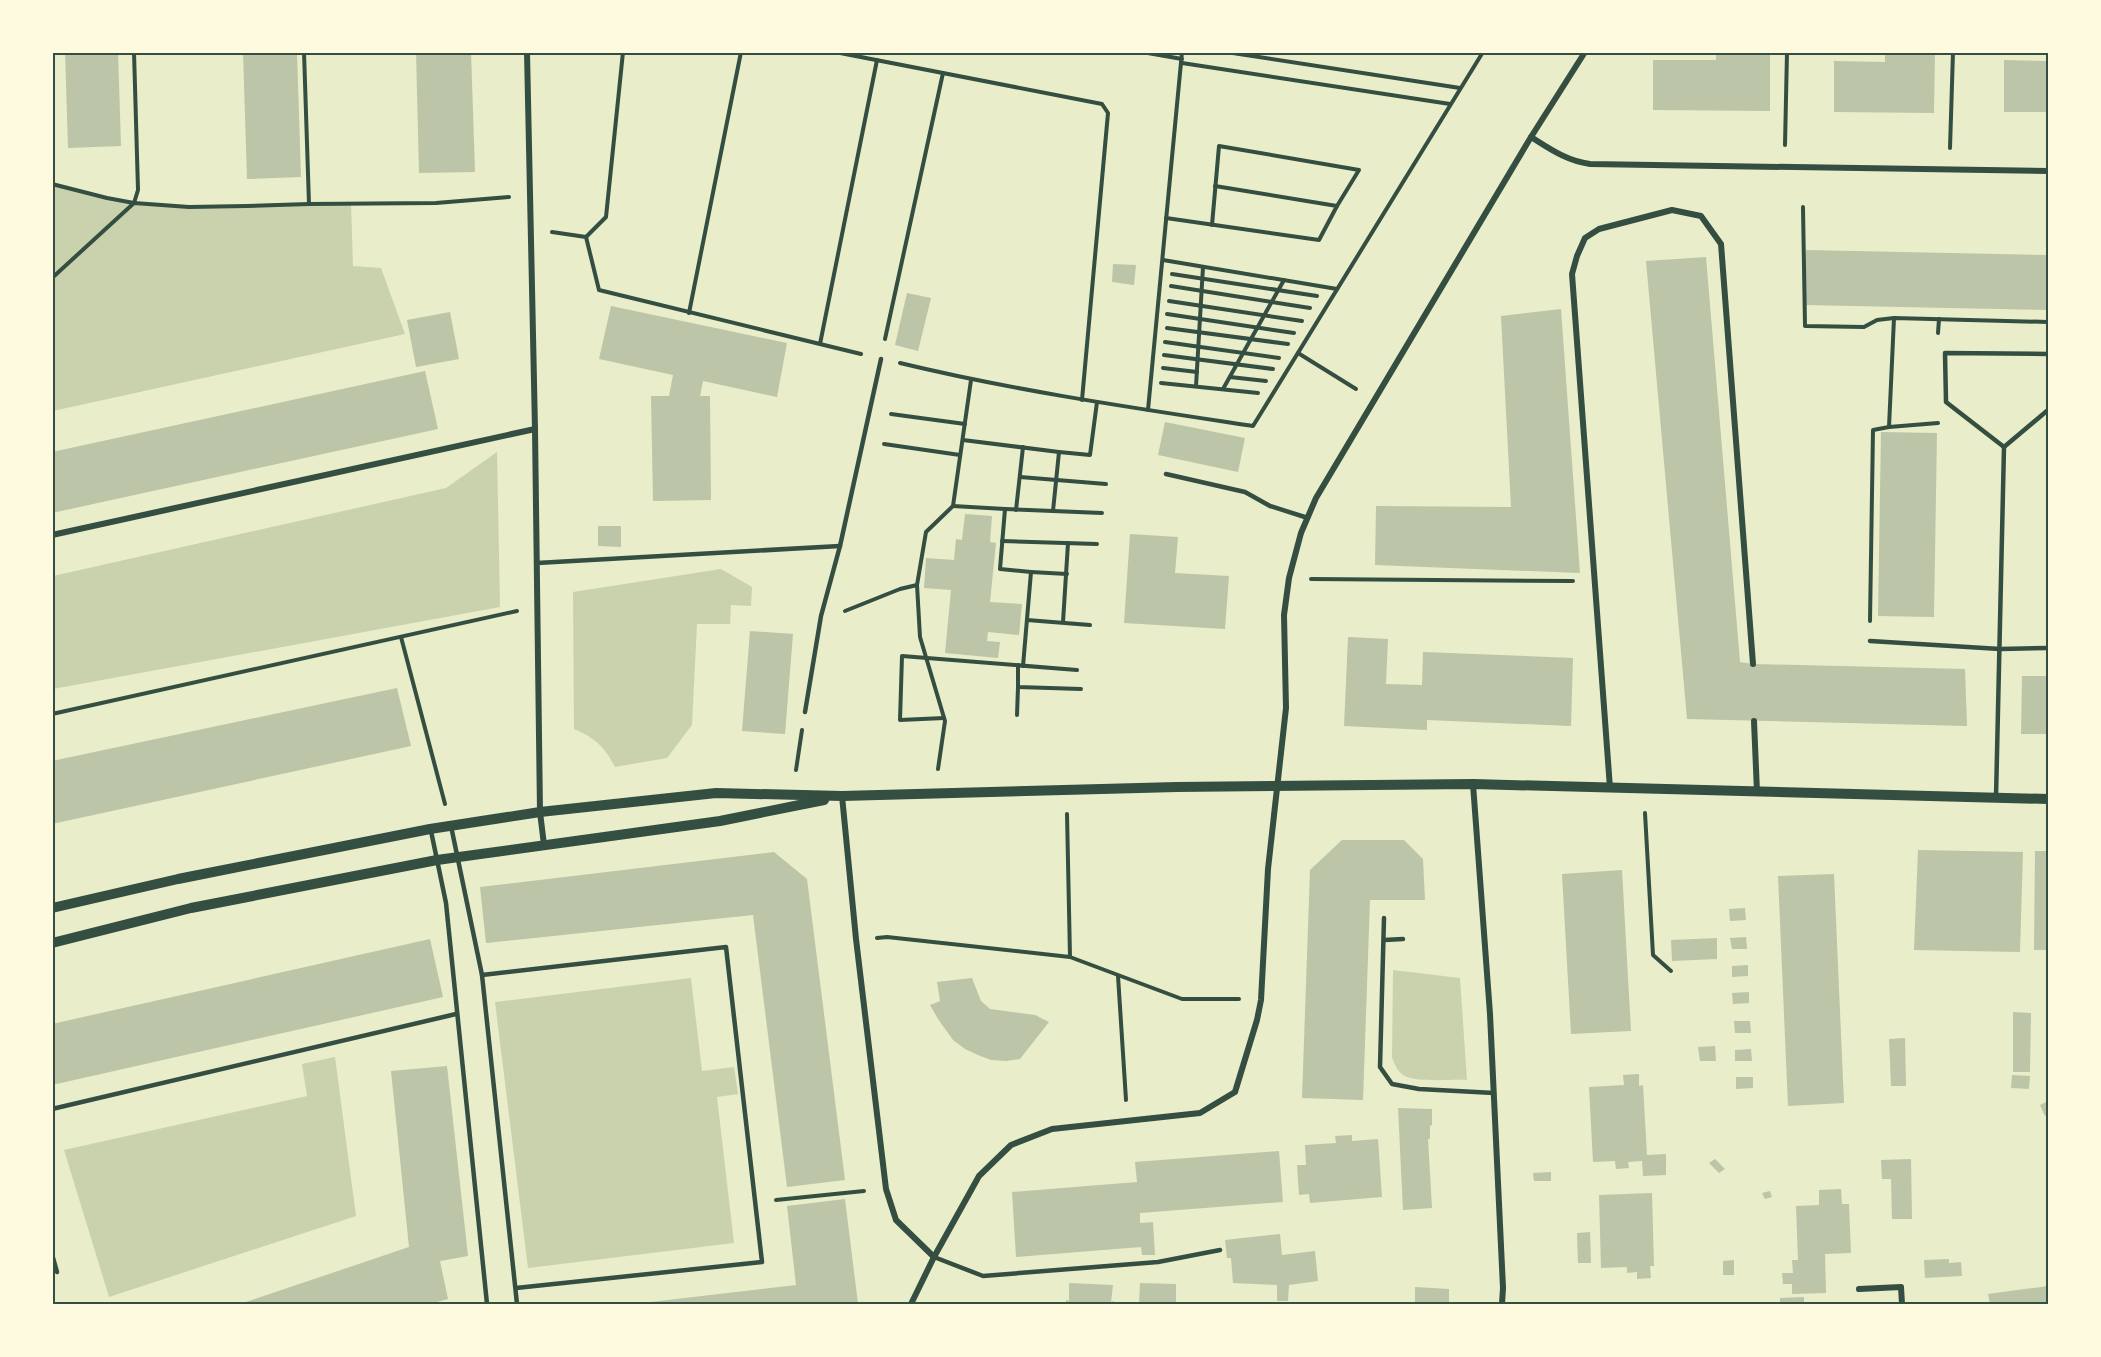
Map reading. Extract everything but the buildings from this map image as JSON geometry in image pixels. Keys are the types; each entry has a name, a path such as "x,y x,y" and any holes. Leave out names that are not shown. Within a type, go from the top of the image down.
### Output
{"street":[{"path":"527,52 540,812 544,845"},
{"path":"911,1305 934,1257 979,1176 1011,1145 1052,1129 1200,1113 1235,1092 1261,1000 1268,869 1286,708 1284,615 1289,579 1308,518 1316,498 1374,400 1531,137 1585,52"},
{"path":"1531,137 1575,162 1590,164 2049,171"},
{"path":"1610,788 1572,274 1585,238 1599,229 1672,210 1701,216 1721,244 1753,664"},
{"path":"52,535 535,429"},
{"path":"1754,721 1757,793"},
{"path":"1473,784 1494,1093 1502,1305"},
{"path":"52,908 178,879 430,829 540,812 716,793 842,796 1473,784 2049,799"},
{"path":"52,943 191,908 458,856 720,821 842,796"},
{"path":"842,796 856,939 886,1188 896,1220 934,1257"},
{"path":"1859,1289 1901,1287 1902,1305"}],"lane":[{"path":"2004,447 1946,402 1945,353 2049,354"},
{"path":"805,712 821,616 840,546 881,359"},
{"path":"1996,798 2004,447 2049,410"},
{"path":"1166,474 1245,492 1270,506 1308,518"},
{"path":"537,563 840,546"},
{"path":"1870,641 2000,649 2049,648"},
{"path":"451,826 482,975 517,1305"},
{"path":"430,829 446,903 487,1305"},
{"path":"1384,918 1380,1067 1392,1084 1419,1089 1494,1093"},
{"path":"1384,940 1403,939"},
{"path":"482,975 726,947 756,1202 762,1262 516,1288"},
{"path":"52,1109 456,1014"},
{"path":"934,1257 983,1276 1158,1262 1220,1250"},
{"path":"52,1254 57,1272"}],"path":[{"path":"52,278 134,203 138,190 134,52"},
{"path":"304,52 309,204"},
{"path":"586,237 606,217 623,52"},
{"path":"689,313 741,52"},
{"path":"835,52 1102,104 1108,112 1082,400"},
{"path":"1142,52 1182,61 1450,104"},
{"path":"1148,410 1182,52"},
{"path":"1226,52 1460,88"},
{"path":"586,237 599,290 971,380 1082,400 1253,426 1483,52"},
{"path":"1784,167 1787,52"},
{"path":"1950,170 1953,52"},
{"path":"820,344 877,60"},
{"path":"881,359 943,73"},
{"path":"1167,218 1212,225 1318,240 1359,170 1219,146 1212,225"},
{"path":"52,184 134,203 189,207 436,203 530,196"},
{"path":"1215,186 1337,206"},
{"path":"1803,207 1804,326 1864,327 1877,320 1894,318 2049,322"},
{"path":"531,229 586,237"},
{"path":"1162,260 1337,289"},
{"path":"1196,386 1203,267"},
{"path":"1172,274 1317,296"},
{"path":"1224,389 1284,280"},
{"path":"1171,285 1310,308"},
{"path":"1169,301 1302,321"},
{"path":"1167,314 1294,333"},
{"path":"1889,427 1894,318"},
{"path":"1167,328 1288,344"},
{"path":"1165,342 1279,358"},
{"path":"1298,353 1374,400"},
{"path":"1164,356 1273,369"},
{"path":"1163,368 1197,372"},
{"path":"1230,377 1266,381"},
{"path":"935,794 944,718 921,637 917,585 926,532 953,506 971,380"},
{"path":"1161,383 1258,393"},
{"path":"963,440 1090,455 1097,402"},
{"path":"883,412 965,424"},
{"path":"1870,641 1873,430 1945,423 1965,417"},
{"path":"877,442 960,455"},
{"path":"1016,510 1023,447"},
{"path":"1053,511 1059,452"},
{"path":"1020,477 1106,484"},
{"path":"953,506 1102,513"},
{"path":"1005,509 1000,569 1066,574"},
{"path":"1002,541 1097,544"},
{"path":"1063,622 1068,543"},
{"path":"1017,715 1031,572"},
{"path":"1289,579 1595,581"},
{"path":"821,616 841,612 900,589 917,585"},
{"path":"52,714 538,606"},
{"path":"1027,620 1090,625"},
{"path":"401,637 451,826"},
{"path":"944,718 900,720 902,656 1077,670"},
{"path":"1018,687 1081,689"},
{"path":"792,795 805,712"},
{"path":"1066,790 1070,957"},
{"path":"1643,790 1653,955 1671,971"},
{"path":"887,937 1070,957 1182,999 1261,1000"},
{"path":"1118,975 1129,1122"},
{"path":"756,1202 886,1188"}],"green space":[{"path":"52,184 134,203 189,207 351,203 353,266 381,268 405,334 53,411"},
{"path":"497,452 500,607 53,689 53,576 446,488"},
{"path":"721,569 752,587 751,606 731,605 730,624 697,624 692,725 667,758 615,767 598,744 574,729 573,592"},
{"path":"1393,970 1460,978 1467,1080 1416,1079 1403,1075 1398,1069 1392,1058"},
{"path":"691,978 702,1071 734,1067 738,1094 717,1097 734,1243 528,1268 495,1002"},
{"path":"335,1057 356,1216 109,1297 64,1150 307,1096 302,1064"}]}
